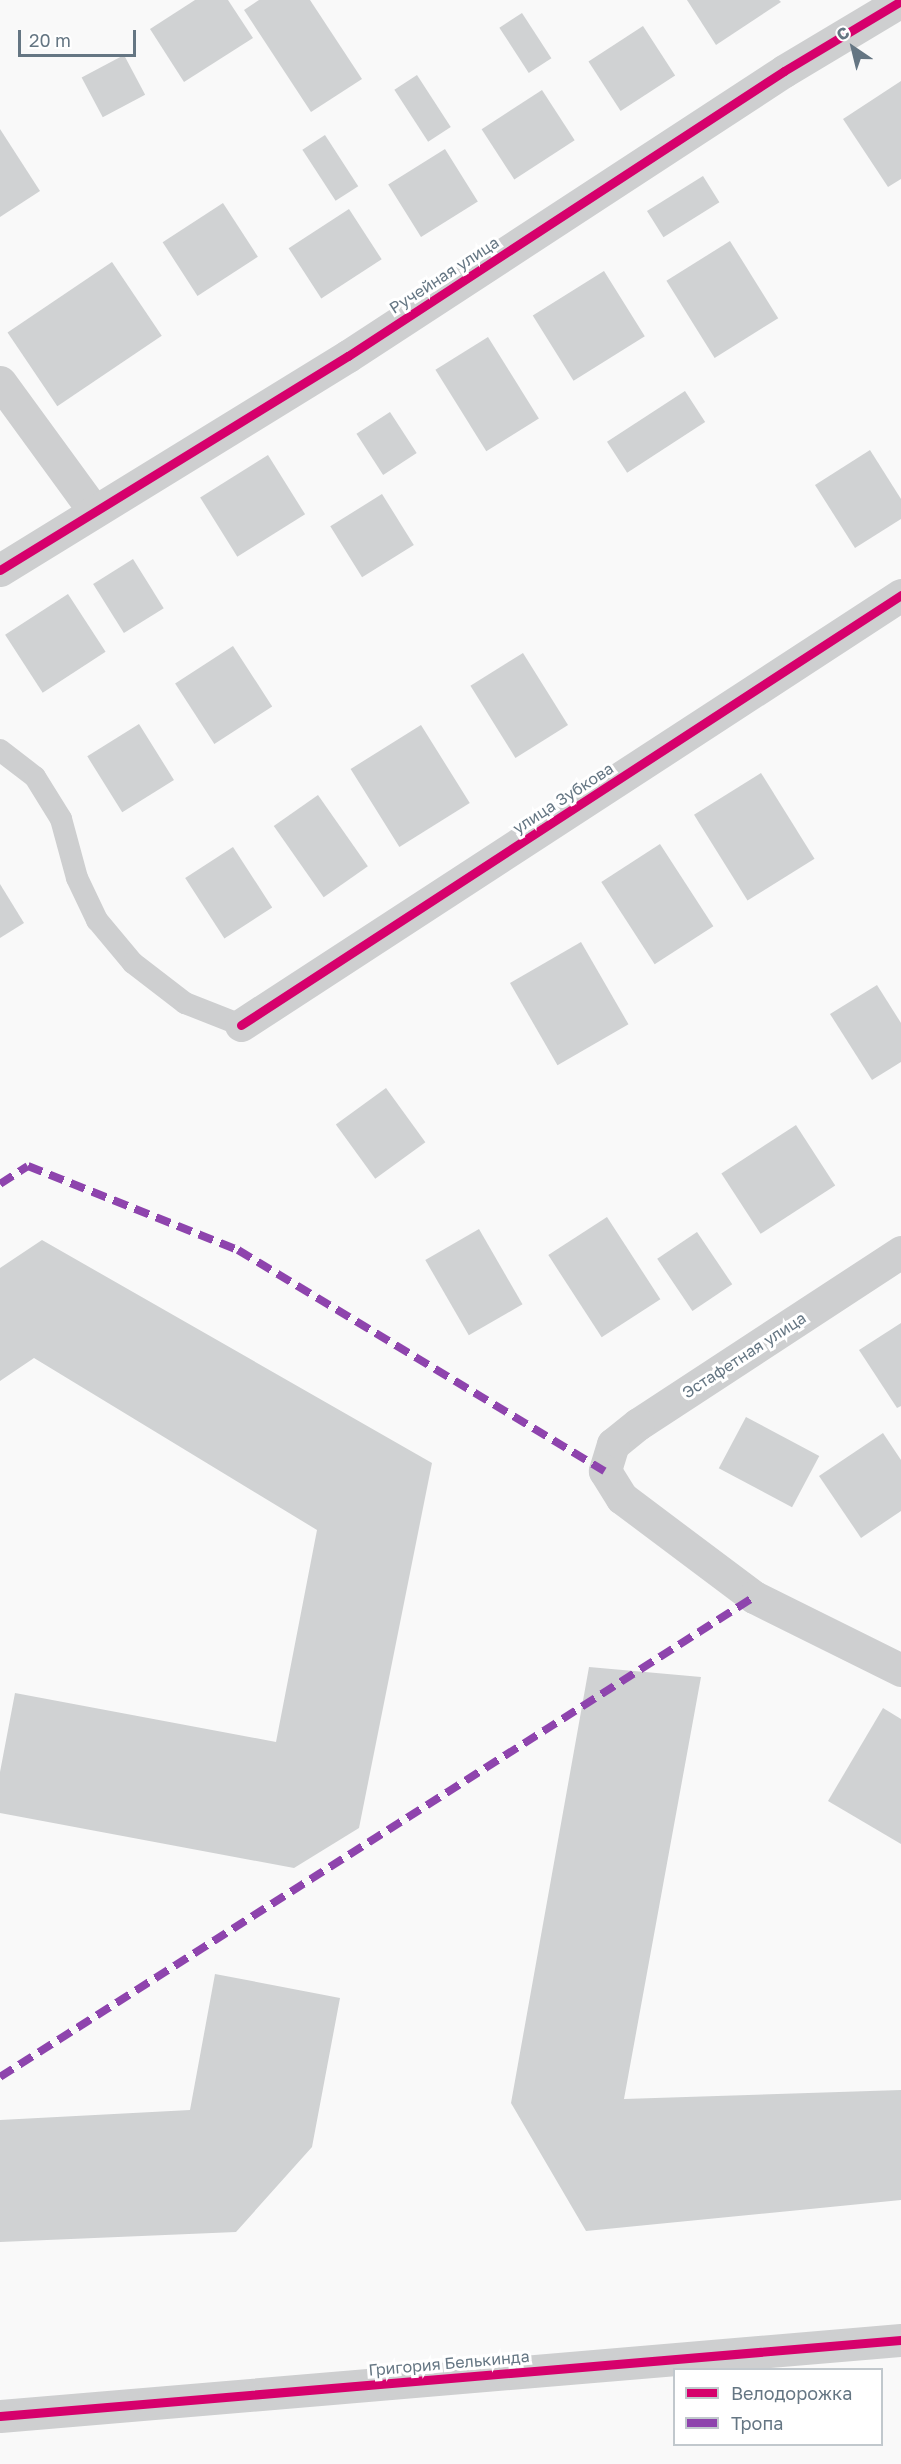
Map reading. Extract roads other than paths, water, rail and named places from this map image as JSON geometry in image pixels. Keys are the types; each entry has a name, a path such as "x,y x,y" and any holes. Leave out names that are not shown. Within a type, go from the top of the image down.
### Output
{"street":[{"name":"Ручейная улица","path":"0,570 348,356 774,77 901,1"},
{"path":"0,382 94,511"},
{"name":"улица Зубкова","path":"241,1025 901,595"},
{"name":"Эстафетная улица","path":"901,1252 638,1424 613,1444 605,1471 622,1498 754,1597 901,1670"},
{"name":"Григория Белькинда","path":"0,2416 901,2340"}],"lane":[{"path":"0,750 35,777 62,819 77,878 97,920 133,963 185,1003 241,1025"}]}
